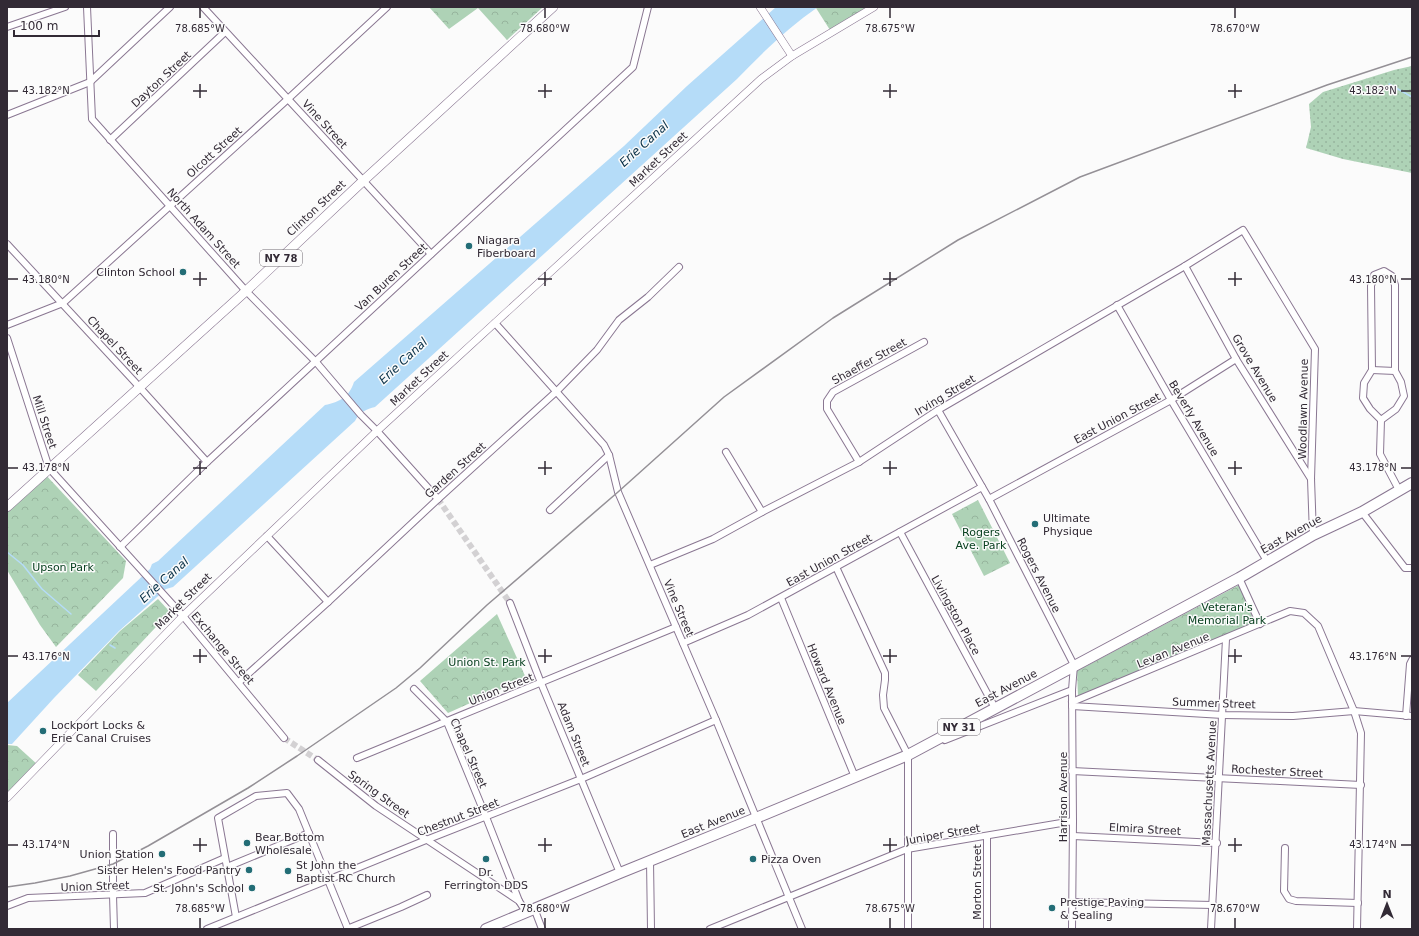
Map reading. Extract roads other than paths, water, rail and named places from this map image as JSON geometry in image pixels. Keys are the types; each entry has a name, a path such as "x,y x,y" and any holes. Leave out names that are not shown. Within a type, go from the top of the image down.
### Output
{"highway":[{"name":"East Avenue","path":"486,929 908,755 1239,578 1313,535 1362,512 1412,483"}],"main road":[{"name":"Clinton Street","path":"7,507 246,291 552,7"}],"street":[{"path":"7,27 65,7"},
{"name":"North Adam Street","path":"87,7 92,119 171,205 246,291 316,362 361,415 377,431"},
{"path":"7,114 90,82 170,7"},
{"name":"Vine Street","path":"203,7 431,254"},
{"name":"Olcott Street","path":"7,325 63,303 387,7"},
{"name":"Van Buren Street","path":"120,547 207,462 633,67 648,7"},
{"path":"760,7 792,56"},
{"name":"Market Street","path":"7,798 183,616 377,431 761,79 792,56 874,7"},
{"name":"Dayton Street","path":"110,140 225,32"},
{"name":"Irving Street","path":"650,565 713,539 858,462 938,410 1185,266 1243,230"},
{"name":"Woodlawn Avenue","path":"1243,230 1315,349 1311,479 1313,535"},
{"name":"Chapel Street","path":"7,244 63,303 207,462"},
{"name":"Grove Avenue","path":"1185,266 1236,359 1311,479"},
{"name":"Garden Street","path":"239,682 328,602 556,391 597,350 620,320 648,297 679,267"},
{"path":"1381,420 1396,409 1404,396 1401,382 1395,371 1395,285 1392,276 1384,271 1374,275 1371,286 1372,370 1364,383 1363,398 1370,409 1381,420 1380,454 1398,490"},
{"name":"Beverly Avenue","path":"1117,306 1267,561"},
{"name":"Vine Street","path":"495,322 604,445 609,455 618,492 716,720 802,929"},
{"name":"Mill Street","path":"7,338 49,468 145,573"},
{"name":"Shaeffer Street","path":"858,462 827,409 827,401 833,392 924,342"},
{"name":"East Union Street","path":"989,499 1171,400 1236,359"},
{"path":"1372,370 1395,371"},
{"name":"Rogers Avenue","path":"938,410 989,499 1074,665"},
{"path":"377,431 438,499"},
{"path":"726,452 762,512"},
{"path":"550,510 609,455"},
{"name":"East Union Street","path":"683,643 748,615 781,598 836,566 982,487"},
{"path":"1362,512 1405,568 1412,568"},
{"name":"Livingston Place","path":"900,532 995,708"},
{"path":"267,536 328,602"},
{"path":"836,566 885,672 883,695 884,708 908,755 908,929"},
{"name":"Exchange Street","path":"145,573 239,682 284,738"},
{"path":"1239,578 1260,624"},
{"name":"Howard Avenue","path":"781,598 855,777"},
{"name":"Adam Street","path":"510,603 620,873"},
{"name":"Levan Avenue","path":"1072,704 1290,611 1304,613 1318,626 1354,712"},
{"name":"Union Street","path":"356,758 676,627"},
{"name":"Massachusetts Avenue","path":"1211,929 1217,843 1226,639"},
{"path":"1409,716 1410,664 1412,660"},
{"name":"Harrison Avenue","path":"1072,929 1072,690 1074,665"},
{"name":"Chapel Street","path":"414,689 447,722 519,901"},
{"path":"908,755 1072,690"},
{"name":"Summer Street","path":"1072,704 1223,715 1293,716 1354,712 1409,716"},
{"path":"1354,712 1361,733 1357,929"},
{"name":"Chestnut Street","path":"207,929 581,779 716,720"},
{"name":"Spring Street","path":"318,760 376,806 519,901 530,910 542,929"},
{"name":"Rochester Street","path":"1072,771 1361,785"},
{"path":"236,917 218,818 256,796 287,793 299,809 347,929 427,895"},
{"name":"Juniper Street","path":"710,929 907,849 1073,821"},
{"path":"227,867 309,833"},
{"path":"114,834 114,929"},
{"name":"Morton Street","path":"987,836 987,929"},
{"name":"Elmira Street","path":"1073,836 1217,843"},
{"path":"1285,848 1284,891 1289,898 1296,902 1358,903"},
{"name":"Union Street","path":"7,906 28,898 146,893 225,858"},
{"path":"650,861 651,929"},
{"path":"1072,902 1213,905"}],"water":[{"name":"Erie Canal","path":"776,7 818,7 776,41 737,79 375,407 361,413 355,421 173,587 166,589 119,631 12,744 7,744 7,703 150,569 152,564 158,561 325,405 335,402 347,395 354,382 624,146 687,86"}],"waterway":[{"path":"1389,84 1412,97"},
{"path":"7,552 23,565 42,589 71,614"},
{"path":"110,645 115,648"}],"tunnel":[{"path":"438,499 510,603"},
{"path":"284,738 318,760"}],"railway":[{"path":"7,887 70,876 113,864 148,846 248,788 297,756 396,688 420,668 487,605 618,492 724,397 833,318 958,240 1080,177 1327,85 1412,57"}],"place":[{"name":"Niagara Fiberboard","path":"469,246"},
{"name":"Clinton School","path":"183,272"},
{"name":"Ultimate Physique","path":"1035,524"},
{"name":"Lockport Locks & Erie Canal Cruises","path":"43,731"},
{"name":"Bear Bottom Wholesale","path":"247,843"},
{"name":"Union Station","path":"162,854"},
{"name":"Dr. Ferrington DDS","path":"486,859"},
{"name":"Pizza Oven","path":"753,859"},
{"name":"Sister Helen's Food Pantry","path":"249,870"},
{"name":"St John the Baptist RC Church","path":"288,871"},
{"name":"St. John's School","path":"252,888"},
{"name":"Prestige Paving & Sealing","path":"1052,908"}],"park label":[{"name":"Rogers Ave. Park","path":"981,538"},
{"name":"Upson Park","path":"63,567"},
{"name":"Veteran's Memorial Park","path":"1227,613"},
{"name":"Union St. Park","path":"487,662"}]}
